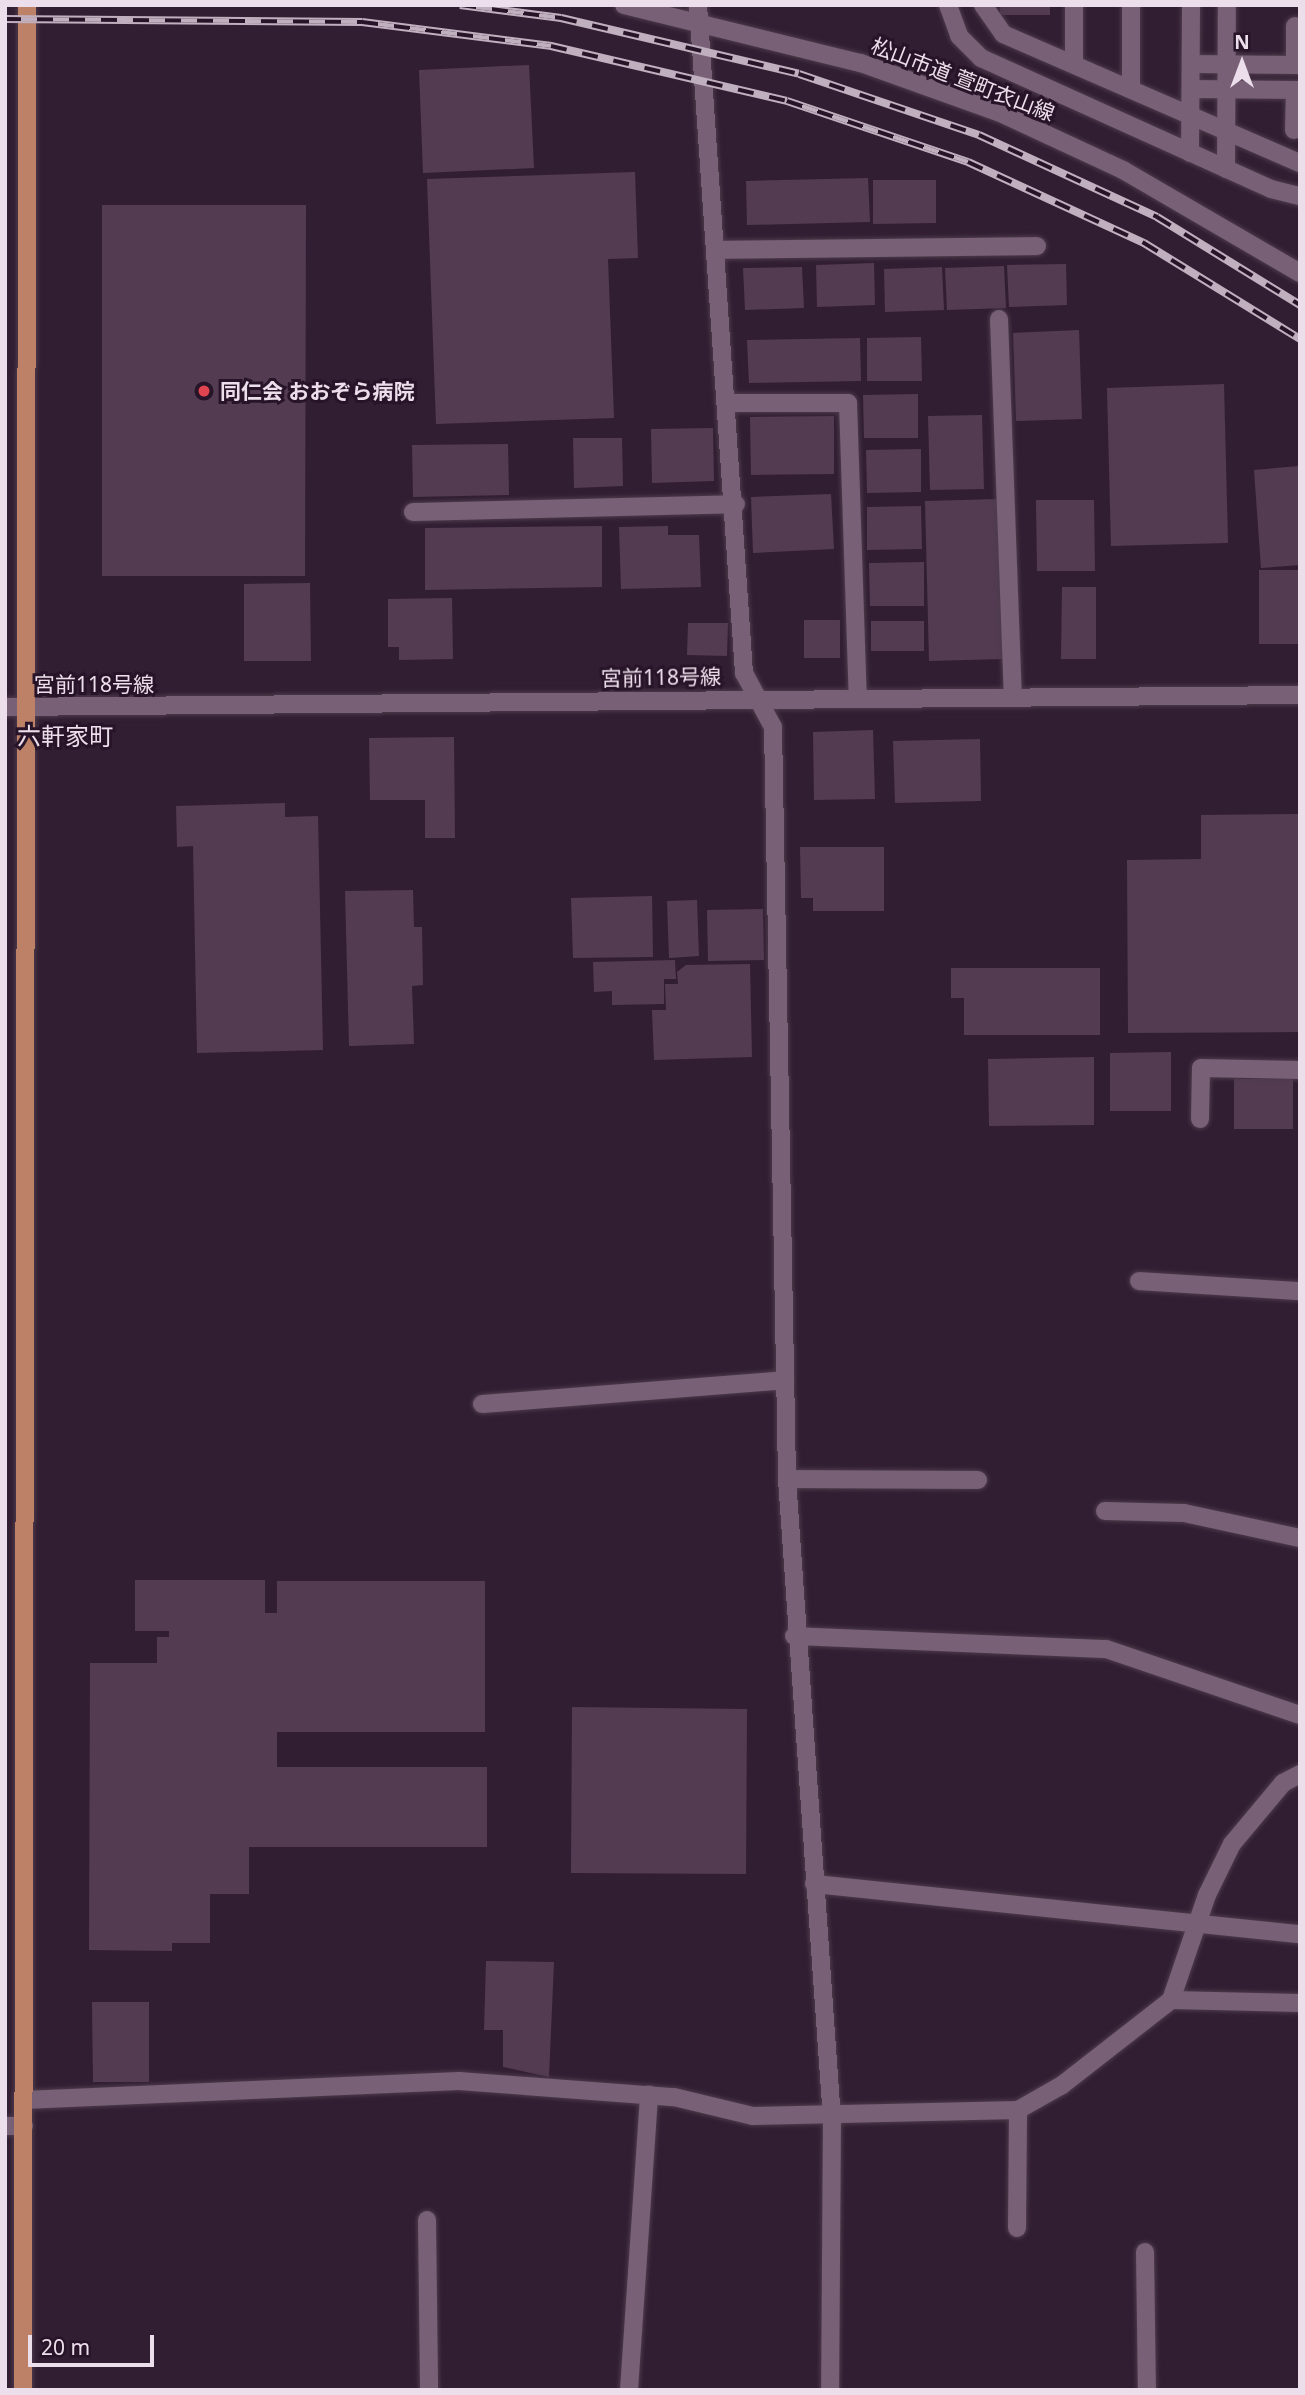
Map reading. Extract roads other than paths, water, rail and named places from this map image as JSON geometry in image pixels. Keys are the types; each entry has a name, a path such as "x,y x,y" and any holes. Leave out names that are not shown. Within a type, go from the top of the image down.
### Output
{"main road":[{"path":"23,2390 24,2099 14,707 27,5"}],"street":[{"name":"松山市道 萱町衣山線","path":"624,5 699,13 861,63 998,112 1123,170 1298,269"},
{"path":"948,5 959,36 981,58 1226,169 1300,195"},
{"path":"983,5 1003,34 1191,113 1226,132 1300,163"},
{"path":"1074,5 1074,64"},
{"path":"1131,5 1131,88"},
{"path":"1190,153 1191,5"},
{"path":"1226,169 1227,5"},
{"path":"699,13 736,504 744,673 773,727 787,1479 794,1636 832,2119 831,2390"},
{"path":"1191,64 1297,65 1295,26"},
{"path":"1191,89 1297,90 1294,130"},
{"path":"715,250 1037,246"},
{"path":"999,319 1013,696"},
{"path":"727,403 848,403 858,697"},
{"path":"413,512 736,504"},
{"name":"宮前118号線","path":"14,707 858,697 1300,695"},
{"path":"1199,1119 1201,1068 1300,1070"},
{"path":"1139,1281 1300,1291"},
{"path":"482,1404 785,1380"},
{"path":"787,1479 978,1480"},
{"path":"1105,1511 1184,1513 1300,1538"},
{"path":"794,1636 1106,1649 1300,1715"},
{"path":"24,2099 459,2081 649,2095 753,2116 832,2119 1017,2110 1062,2085 1171,2000 1232,1844 1283,1783 1300,1774"},
{"path":"814,1884 1201,1919 1300,1934"},
{"path":"1171,2000 1300,2003"},
{"path":"629,2390 649,2095"},
{"path":"1017,2110 1017,2228"},
{"path":"5,2126 24,2126"},
{"path":"427,2220 429,2390"},
{"path":"1145,2252 1147,2390"}],"railway":[{"path":"460,5 561,18 799,74 979,135 1157,217 1300,305"},
{"path":"5,19 362,22 551,46 787,101 968,162 1144,243 1300,339"}],"place":[{"name":"同仁会 おおぞら病院","path":"204,391"}],"district":[{"name":"六軒家町","path":"65,736"}]}
